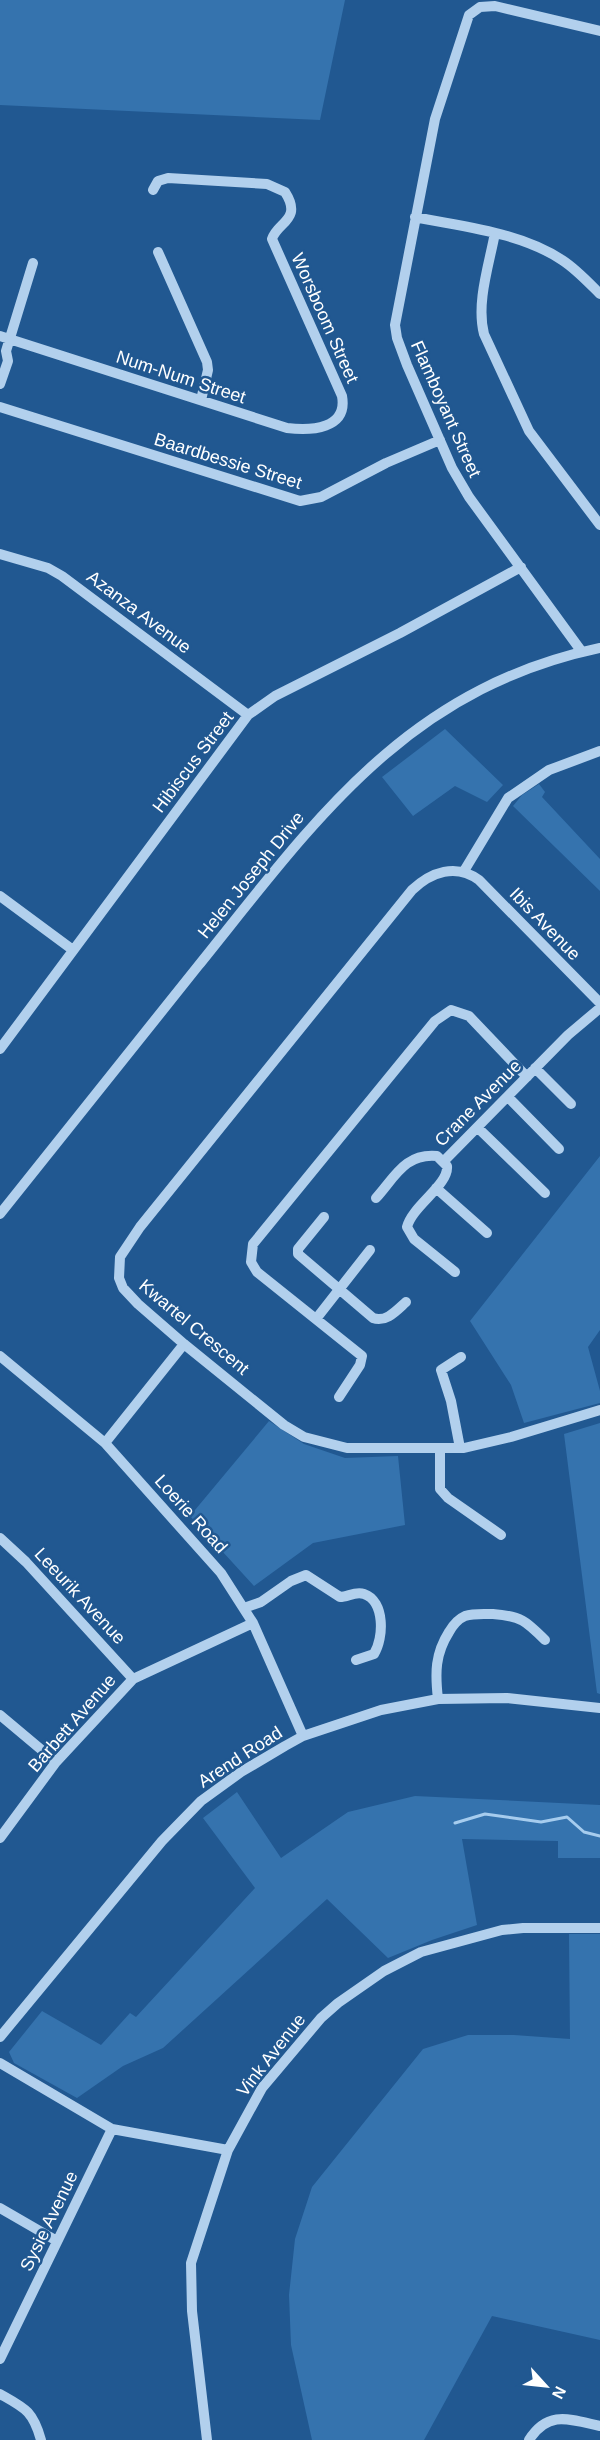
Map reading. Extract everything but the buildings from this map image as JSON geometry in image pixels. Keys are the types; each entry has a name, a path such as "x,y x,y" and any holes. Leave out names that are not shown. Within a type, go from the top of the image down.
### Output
{"street":[{"name":"Flamboyant Street","path":"582,652 469,497 440,440 401,351 396,325 435,119 469,15 476,9 495,6 600,31"},
{"name":"Worsboom Street","path":"153,190 155,184 163,178 274,186 285,192 291,209 285,224 272,235 273,244 342,396 344,405"},
{"path":"415,217 495,233 528,244 561,260 600,294"},
{"path":"495,233 482,308 481,322 484,334 530,431 600,525"},
{"path":"158,252 207,362 208,370 201,400"},
{"path":"0,384 8,361 3,352 4,338 33,263"},
{"name":"Num-Num Street","path":"4,338 287,428 315,429 338,418 344,405"},
{"name":"Baardbessie Street","path":"0,406 300,501 321,497 386,463 440,440"},
{"name":"Azanza Avenue","path":"0,554 48,568 62,576 248,715"},
{"name":"Hibiscus Street","path":"0,1049 248,715 275,696 400,633 521,567"},
{"name":"Helen Joseph Drive","path":"0,1214 291,849 343,791 405,736 465,698 516,675 600,648"},
{"path":"464,871 508,798 549,770 600,751"},
{"name":"Kwartel Crescent","path":"464,871 443,871 432,875 412,890 124,1248 118,1268 118,1278 123,1288 138,1304 184,1344 284,1425 304,1437 347,1448 460,1448 511,1437 600,1410"},
{"name":"Ibis Avenue","path":"464,871 479,880 600,1003"},
{"path":"0,896 73,950"},
{"name":"Crane Avenue","path":"376,1198 414,1157 436,1156 443,1162 568,1035 600,1008"},
{"path":"339,1397 360,1365 362,1356 257,1272 251,1262 253,1244 435,1020 451,1010 469,1016 526,1077"},
{"path":"536,1068 571,1104"},
{"path":"508,1097 559,1149"},
{"path":"478,1128 545,1193"},
{"path":"443,1162 447,1170 446,1175 410,1217 407,1227 414,1239 455,1272"},
{"path":"436,1188 487,1233"},
{"path":"324,1217 298,1252 373,1318 379,1320 388,1316 406,1302"},
{"path":"316,1319 370,1250"},
{"path":"105,1443 184,1344"},
{"name":"Loerie Road","path":"0,1356 105,1443 212,1561 253,1623 303,1736"},
{"path":"460,1448 451,1401 441,1370 461,1357"},
{"path":"440,1449 440,1490 501,1535"},
{"name":"Leeurik Avenue","path":"0,1538 26,1562 133,1679"},
{"path":"244,1608 261,1602 291,1581 306,1575 340,1598 356,1593 366,1595 375,1602 378,1608 380,1641 374,1654 356,1660"},
{"path":"438,1699 436,1658 455,1623 464,1616 510,1615 521,1618 545,1640"},
{"name":"Barbett Avenue","path":"0,1838 56,1762 133,1679 253,1623"},
{"name":"Arend Road","path":"0,2037 162,1840 201,1801 241,1772 303,1736 381,1710 438,1699 507,1698 600,1708"},
{"path":"0,1715 56,1762"},
{"name":"Vink Avenue","path":"207,2440 193,2322 191,2263 228,2150 262,2088 321,2018 356,1989 421,1952 502,1930 600,1928"},
{"path":"0,2063 112,2129 228,2150"},
{"name":"Sysie Avenue","path":"0,2359 112,2129"},
{"path":"0,2208 57,2241"},
{"path":"0,2394 26,2409 37,2424 41,2440"},
{"path":"529,2440 538,2427 552,2420 564,2419 600,2426"}],"shaded area":[{"path":"0,0 345,0 320,120 0,105"},
{"path":"445,729 503,785 487,802 455,786 413,816 382,777"},
{"path":"539,784 545,792 542,797 600,859 600,891 513,806 522,795"},
{"path":"600,1156 600,1330 588,1347 600,1391 600,1403 524,1423 511,1385 470,1321"},
{"path":"269,1421 304,1444 345,1458 398,1456 405,1525 313,1543 254,1586 190,1516"},
{"path":"600,1423 600,1694 597,1693 564,1434"},
{"path":"237,1792 281,1858 348,1812 415,1796 600,1805 600,1858 558,1858 558,1841 462,1839 477,1925 388,1958 327,1899 163,2048 123,2066 77,2098 14,2063 9,2052 42,2011 101,2045 130,2013 136,2017 255,1888 203,1818"},
{"path":"569,1934 600,1934 600,2340 492,2316 424,2440 312,2440 291,2345 289,2295 295,2239 312,2187 423,2049 468,2035 514,2035 570,2039"}],"waterway":[{"path":"455,1823 485,1814 541,1822 567,1817 584,1832 600,1836"}]}
